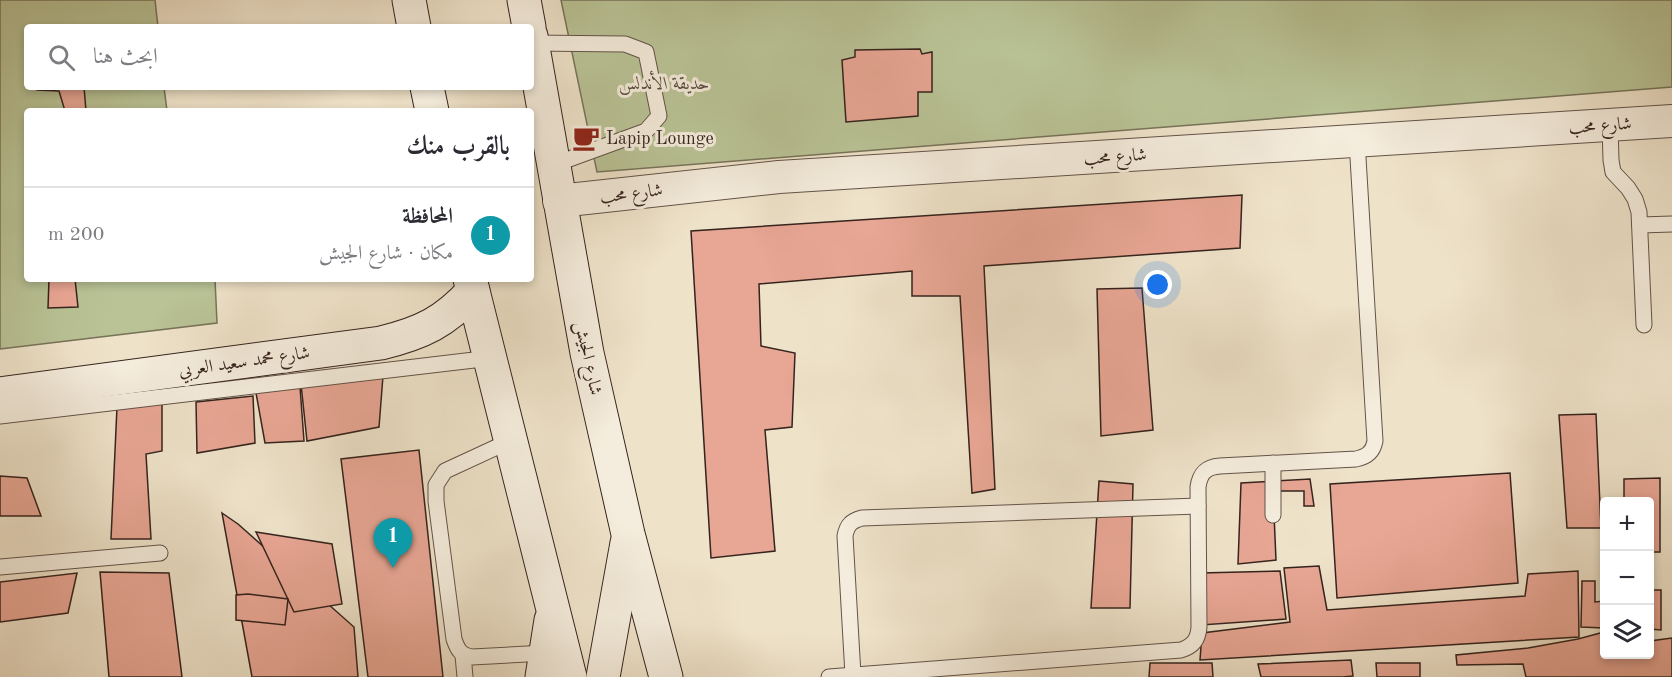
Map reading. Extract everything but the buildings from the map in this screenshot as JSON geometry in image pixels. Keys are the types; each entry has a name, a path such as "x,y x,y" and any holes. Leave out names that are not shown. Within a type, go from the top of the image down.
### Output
{"main road":[{"path":"409,0 413,24"},
{"name":"شارع الجيش","path":"534,59 587,353 628,534 666,677"},
{"path":"427,90 431,108"},
{"path":"472,285 570,677"},
{"name":"شارع محمد سعيد العربي","path":"0,394 381,343 408,336 434,325 457,309 472,285"},
{"path":"603,677 628,534"},
{"path":"544,665 553,610"}],"street":[{"name":"شارع محب","path":"560,201 779,177 1672,121"}],"lane":[{"path":"534,26 625,44 646,52 659,116 646,131 553,165"},
{"path":"1610,125 1613,172 1635,199 1639,212 1644,325"},
{"path":"829,677 1181,650 1195,643 1198,635 1199,478 1204,471 1211,467 1356,459 1369,454 1373,448 1375,441 1357,141"},
{"path":"1640,225 1672,224"},
{"path":"0,416 491,358"},
{"path":"465,677 463,656 457,649 454,639 436,501 436,485 445,471 512,440"},
{"path":"1273,463 1273,515"},
{"path":"853,675 845,536 847,527 853,520 1198,506"},
{"path":"0,567 160,553"},
{"path":"463,656 544,665"}],"green space":[{"path":"0,0 155,0 158,24 24,24 24,90 164,90 167,108 24,108 24,282 215,282 217,323 0,349"},
{"name":"حديقة الأندلس","path":"561,0 1672,0 1672,87 597,172"}],"place":[{"name":"Lapip Lounge","path":"586,138"},
{"name":"المحافظة","path":"393,568"}]}
